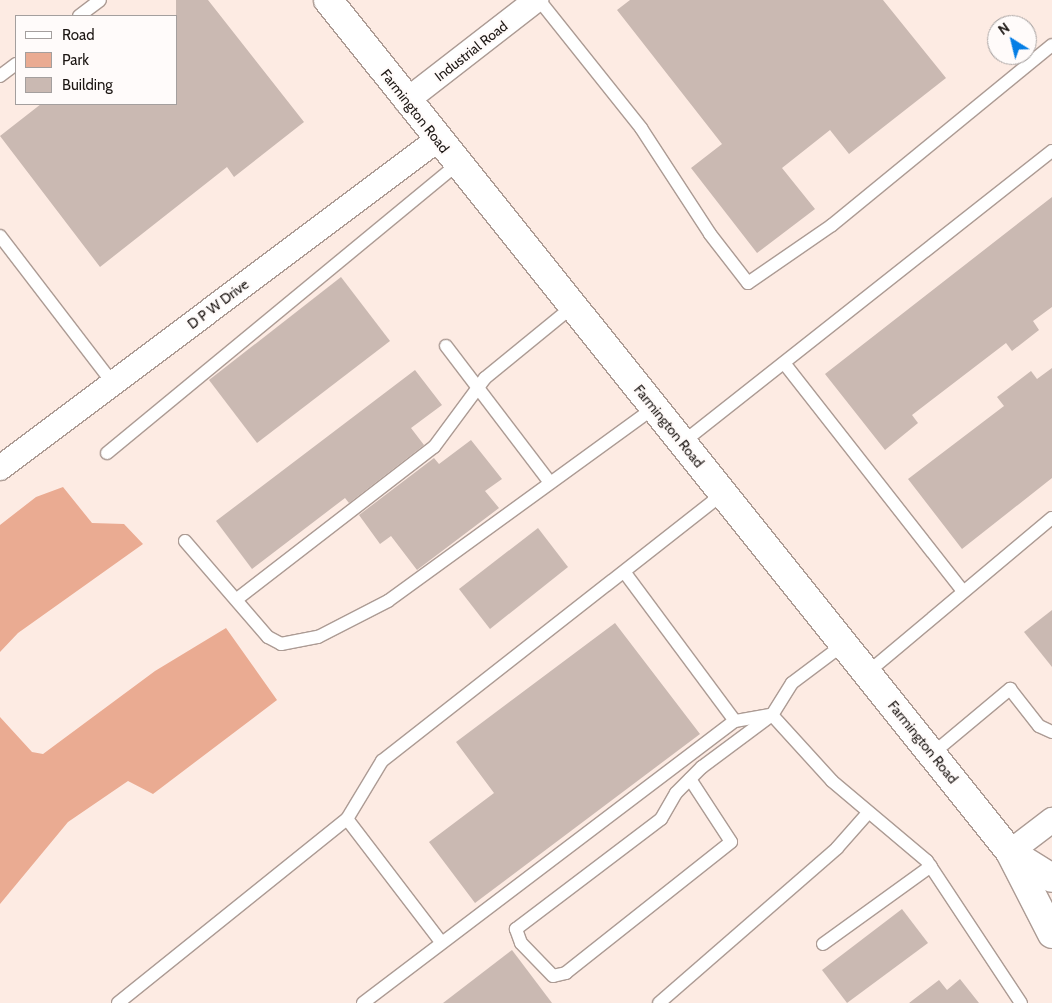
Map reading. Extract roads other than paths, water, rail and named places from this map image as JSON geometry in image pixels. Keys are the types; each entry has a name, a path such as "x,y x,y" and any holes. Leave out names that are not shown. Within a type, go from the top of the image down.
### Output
{"main road":[{"name":"Farmington Road","path":"328,0 437,140 1010,852 1052,934"},
{"name":"Farmington Road","path":"1010,852 1052,878"}],"street":[{"name":"Industrial Road","path":"406,101 538,0"},
{"name":"D P W Drive","path":"0,468 437,140"},
{"path":"1010,852 1052,820"}],"lane":[{"path":"80,15 100,0"},
{"path":"538,0 641,128 710,234 748,282 832,225 1052,45"},
{"path":"0,76 15,65"},
{"path":"682,443 1052,151"},
{"path":"107,453 457,164"},
{"path":"0,236 112,383"},
{"path":"237,599 434,447 477,387 572,307"},
{"path":"446,346 549,481"},
{"path":"784,363 962,590"},
{"path":"185,541 268,637 281,644 318,637 388,601 549,481 654,408"},
{"path":"118,1003 347,819 382,761 625,573 723,494"},
{"path":"867,672 962,590 1052,518"},
{"path":"625,573 735,721"},
{"path":"690,779 731,842 566,973 553,976 521,943 516,930 661,819 690,779 772,715 792,683 844,644"},
{"path":"932,754 1010,689 1040,726 1052,732"},
{"path":"363,1003 440,942 735,721 772,715"},
{"path":"772,715 832,781 931,866 1021,1003"},
{"path":"659,1003 837,848 868,813"},
{"path":"347,819 440,942"},
{"path":"823,944 931,866"}]}
